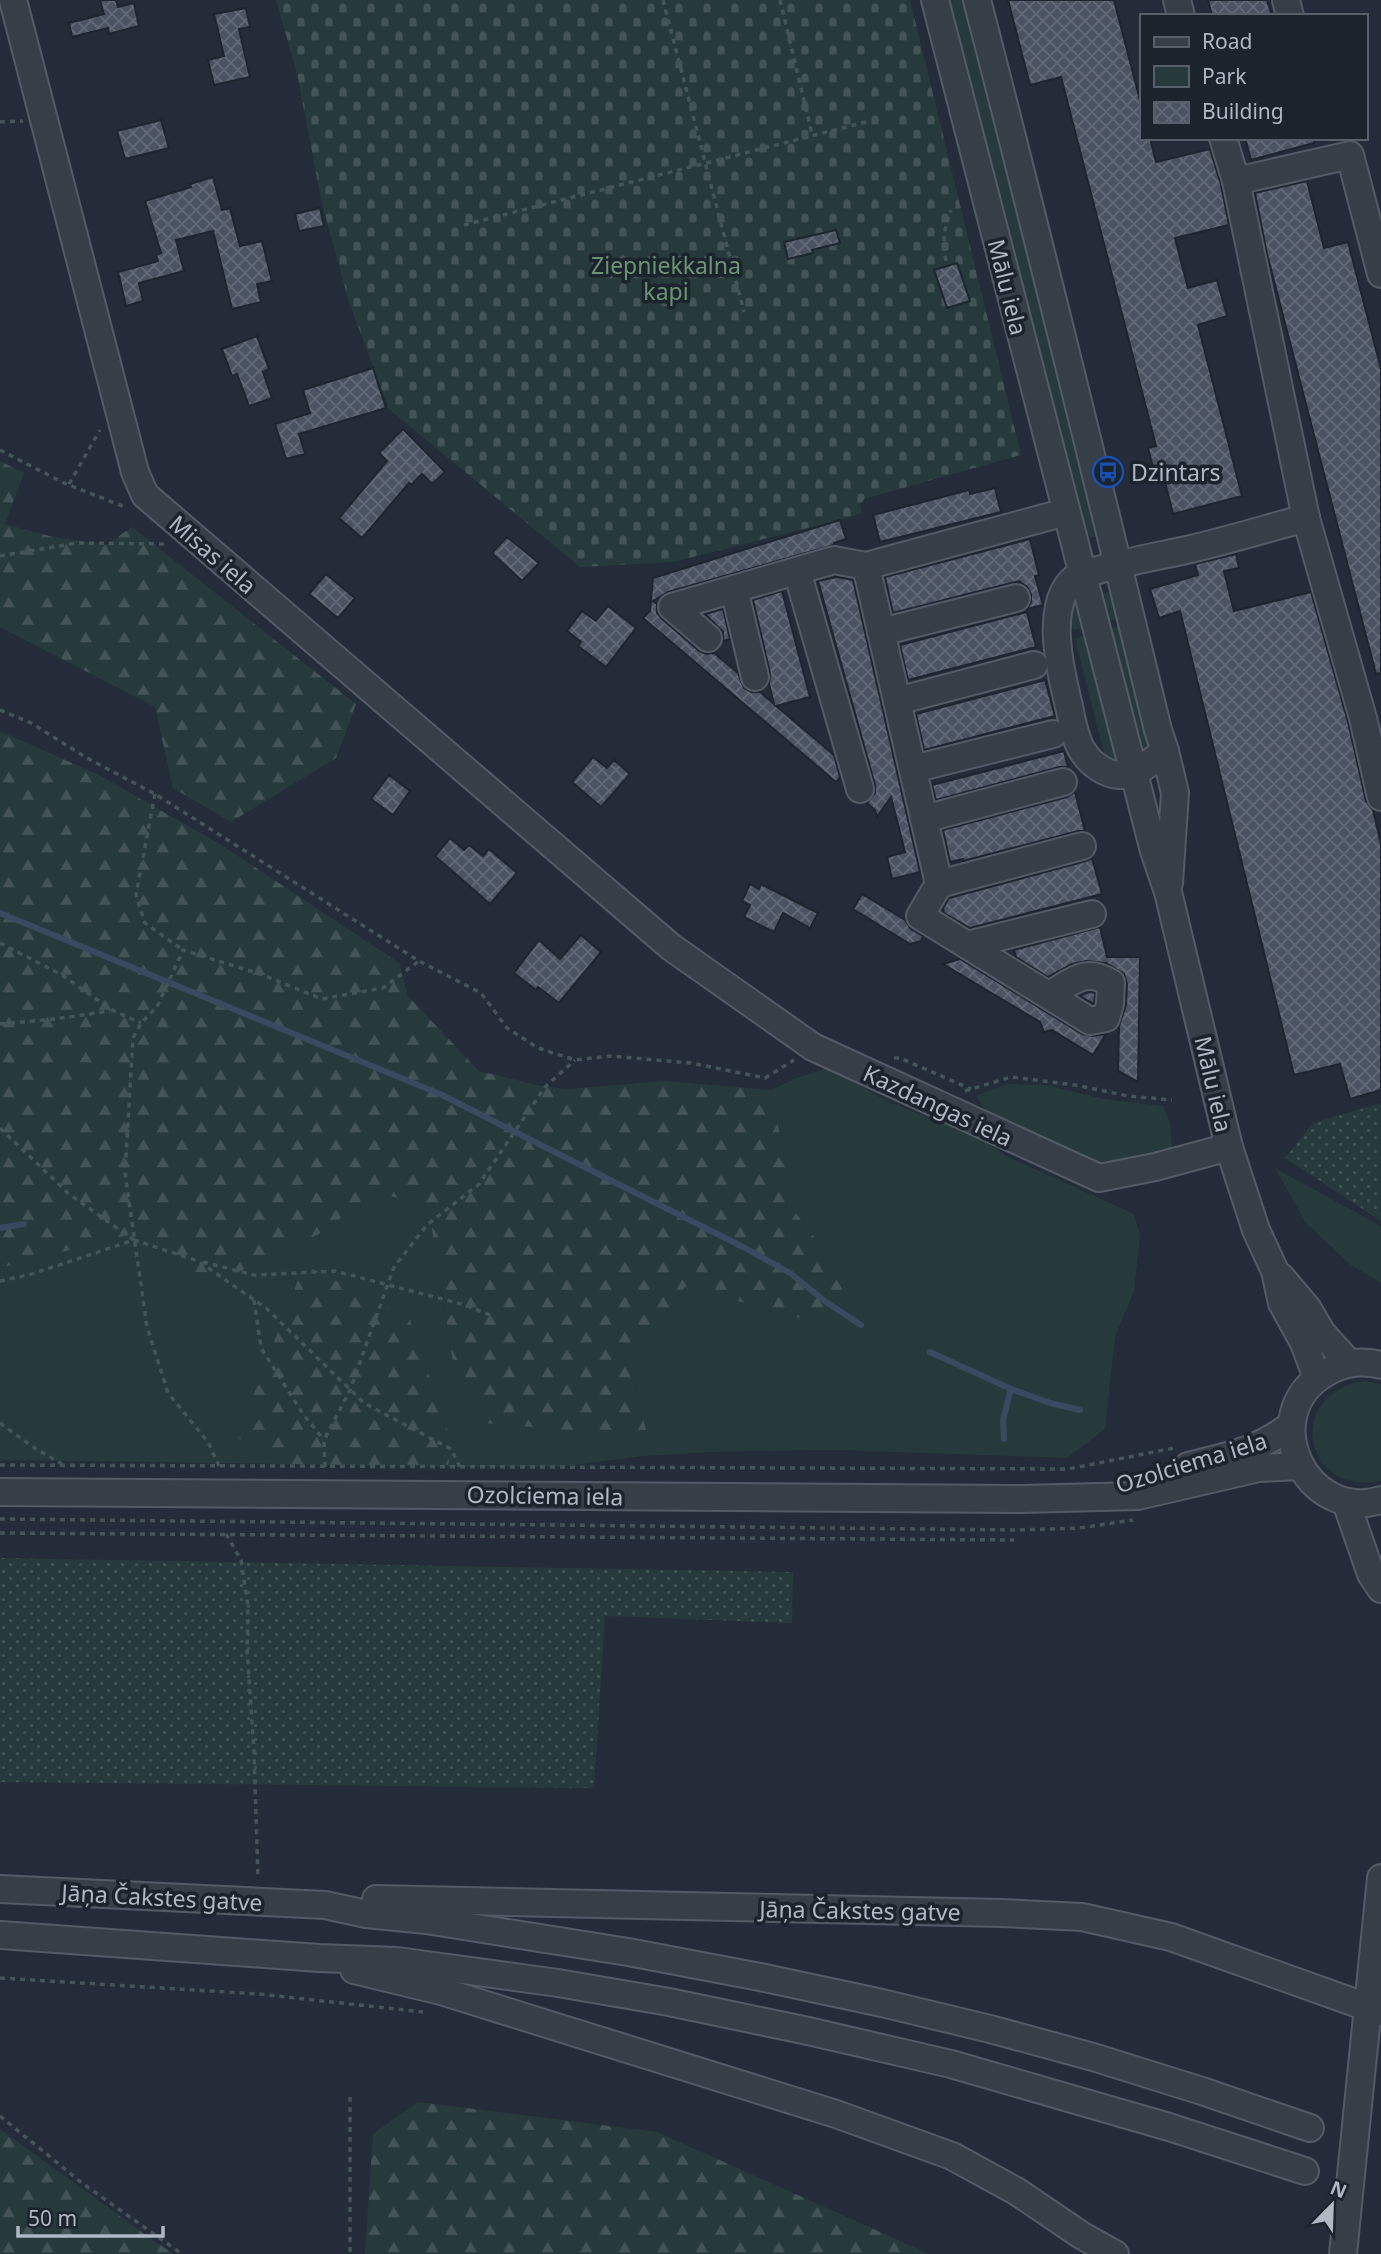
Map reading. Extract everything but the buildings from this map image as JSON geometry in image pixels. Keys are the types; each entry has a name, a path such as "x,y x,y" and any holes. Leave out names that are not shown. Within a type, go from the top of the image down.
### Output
{"street":[{"name":"Misas iela","path":"13,0 135,472 145,495 671,947"},
{"name":"Mālu iela","path":"935,0 1154,851 1168,892 1229,1147 1256,1230 1275,1271 1282,1303 1304,1343 1317,1377"},
{"name":"Mālu iela","path":"977,0 1175,793 1168,892"},
{"path":"1224,140 1236,181 1306,518 1363,718 1381,797"},
{"path":"1236,181 1348,147 1381,274"},
{"path":"708,638 672,607 834,560 866,566 1066,512"},
{"path":"1165,751 1134,773 1118,775 1100,769 1083,753 1074,727 1056,640 1059,605 1067,587 1082,574 1119,563 1184,551 1306,518"},
{"path":"866,566 939,884 920,916 1049,996"},
{"path":"797,571 860,789"},
{"path":"734,589 755,677"},
{"path":"881,632 1016,598"},
{"path":"897,701 1034,665"},
{"path":"913,769 1053,734"},
{"path":"924,819 1063,782"},
{"path":"939,884 1082,846"},
{"path":"967,945 1092,914"},
{"name":"Kazdangas iela","path":"671,947 813,1048 1099,1178 1155,1167 1229,1147"},
{"name":"Mālu iela","path":"1275,1271 1308,1309 1322,1333 1349,1363"},
{"path":"1317,1377 1332,1368 1349,1363 1381,1365"},
{"name":"Ozolciema iela","path":"1317,1377 1300,1399 1292,1425 1292,1446 1300,1466 1311,1482 1327,1495 1346,1502"},
{"name":"Ozolciema iela","path":"1090,1497 1115,1484 1255,1448 1292,1425"},
{"name":"Ozolciema iela","path":"0,1492 1022,1499 1138,1496 1259,1468 1300,1466"},
{"path":"1381,1500 1370,1503 1346,1502 1371,1574 1381,1589"},
{"path":"1343,2254 1347,2203 1375,2010 1381,1878"},
{"name":"Jāņa Čakstes gatve","path":"0,1889 324,1905 366,1914 426,1920 628,1952 760,1977 990,2029 1202,2091 1310,2129"},
{"name":"Jāņa Čakstes gatve","path":"324,1905 359,1898 976,1912 1082,1917 1171,1937 1375,2010"},
{"name":"Jāņa Čakstes gatve","path":"0,1935 319,1958 397,1961 518,1977 669,2002 951,2064 1169,2127 1305,2171"},
{"name":"Jāņa Čakstes gatve","path":"319,1958 365,1974 454,1995 836,2114 951,2156 1016,2191 1081,2235 1115,2254"}],"path":[{"path":"663,0 744,312"},
{"path":"780,0 812,135"},
{"path":"464,225 866,122"},
{"path":"946,261 942,242 951,210"},
{"path":"69,485 101,426"},
{"path":"0,450 69,485 134,511"},
{"path":"0,556 77,543 201,544"},
{"path":"0,710 31,723 87,758 155,794 419,961 481,993 507,1028 538,1048 575,1060 610,1056 691,1063 765,1078 813,1048"},
{"path":"155,794 136,895 145,923 183,950 260,974 323,999 383,988 419,961"},
{"path":"0,943 62,975 112,1010 141,1023"},
{"path":"183,950 156,1007 141,1023 133,1038 125,1173 147,1327 168,1393 208,1442 219,1466"},
{"path":"0,1024 112,1010"},
{"path":"325,1467 324,1440 350,1390 394,1267 426,1225 479,1184 545,1087 575,1060"},
{"path":"931,1101 1011,1077 1075,1085 1128,1096 1172,1100"},
{"path":"0,1128 69,1194 134,1240 198,1261 254,1275 335,1271 465,1305 495,1317"},
{"path":"0,1281 32,1274 134,1240"},
{"path":"198,1261 266,1308 364,1403 452,1449 460,1467"},
{"path":"254,1300 261,1348 303,1414 324,1440"},
{"path":"0,1423 64,1465"},
{"path":"0,1465 1068,1469 1161,1452 1181,1445"},
{"path":"0,1519 1016,1530 1079,1528 1139,1519"},
{"path":"0,1533 1014,1540"},
{"path":"226,1534 241,1560 248,1606 247,1650 254,1752 259,1902"},
{"path":"0,1979 260,1994 434,2013"},
{"path":"350,2097 350,2254"},
{"path":"0,2116 82,2183 182,2254"}],"green space":[{"name":"Ziepniekkalna kapi","path":"276,0 910,0 1021,455 864,499 860,506 862,513 840,520 673,562 580,567 389,409 349,302 322,204 297,73"},
{"path":"946,0 965,0 1101,535 1085,539"},
{"path":"0,461 24,473 5,524 53,537 106,545 132,527 356,704 336,758 231,822 173,788 155,707 0,627"},
{"path":"1113,591 1123,617 1106,622 1101,597"},
{"path":"1075,597 1085,628 1073,630 1070,615"},
{"path":"1125,625 1151,748 1145,753 1140,752 1107,629"},
{"path":"1087,635 1122,762 1106,760 1075,639"},
{"path":"0,731 97,774 223,846 399,963 408,996 479,1071 545,1087 568,1089 665,1081 771,1090 795,1212 853,1288 815,1322 685,1287 631,1370 648,1437 485,1423 455,1376 429,1211 376,1190 323,1232 232,1275 181,1271 136,1233 0,1268"},
{"path":"826,1069 842,1074 886,1101 982,1138 1006,1156 1134,1214 1140,1235 1134,1291 1115,1337 1105,1429 1067,1458 840,1450 732,1451 643,1456 557,1467 448,1467 452,1443 238,1437 286,1464 0,1460 0,1268 136,1233 181,1271 323,1232 376,1190 429,1211 455,1376 648,1436 631,1370 685,1287 815,1322 853,1288 795,1212 771,1090 796,1078"},
{"path":"1007,1084 1046,1085 1104,1099 1163,1106 1170,1123 1172,1149 1098,1167 993,1121 976,1096"},
{"path":"1381,1103 1381,1221 1285,1158 1313,1123"},
{"path":"1275,1168 1381,1226 1381,1283 1351,1265 1306,1223"},
{"path":"304,1265 409,1317 452,1443 448,1467 286,1464 237,1437"},
{"path":"1364,1381 1381,1384 1381,1481 1355,1482 1334,1474 1320,1459 1313,1442 1314,1422 1322,1404 1339,1390"},
{"path":"0,1558 793,1572 792,1623 605,1616 594,1788 0,1782"},
{"path":"418,2102 657,2132 929,2254 365,2254 373,2134"},
{"path":"0,2129 154,2241 174,2254 0,2254"}],"waterway":[{"path":"0,913 440,1094 745,1248 790,1273 826,1302 861,1325"},
{"path":"0,1228 24,1224"},
{"path":"930,1352 1011,1389 1003,1420 1004,1439"},
{"path":"1011,1389 1080,1410"}],"place":[{"name":"Dzintars","path":"1108,472"}]}
